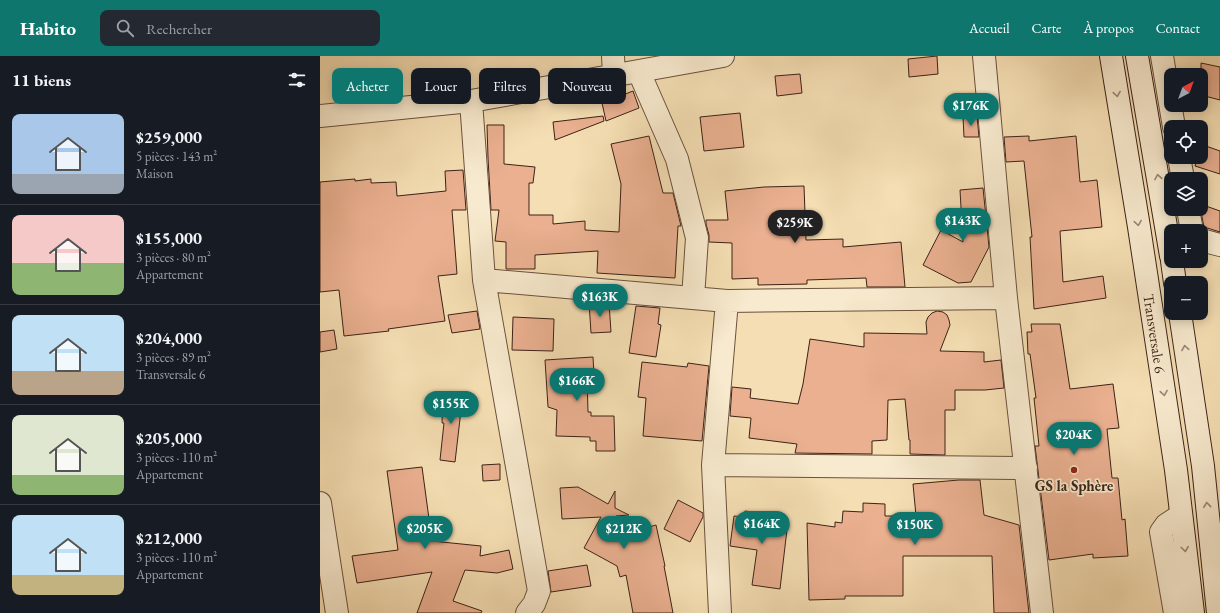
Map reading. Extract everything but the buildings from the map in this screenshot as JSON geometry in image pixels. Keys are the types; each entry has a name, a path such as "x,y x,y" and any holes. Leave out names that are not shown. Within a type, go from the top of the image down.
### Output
{"street":[{"path":"527,613 534,604 539,591 484,280 471,102 613,66 639,72 723,56"},
{"path":"984,56 1006,298 1042,613"},
{"name":"Transversale 6","path":"1111,56 1176,470 1193,613"},
{"path":"1137,56 1172,224"},
{"path":"1162,56 1173,120"},
{"path":"639,72 677,159 697,238 693,298"},
{"path":"320,116 449,104"},
{"path":"1208,242 1220,245"},
{"path":"484,280 727,300 1006,298"},
{"path":"720,613 713,465 727,300"},
{"name":"Transversale 6","path":"1181,320 1203,466 1218,613"},
{"path":"713,465 1026,468"},
{"path":"320,503 337,613"},
{"path":"1175,613 1161,532 1166,525 1181,515"}],"place":[{"name":"GS la Sphère","path":"1074,470"}]}
